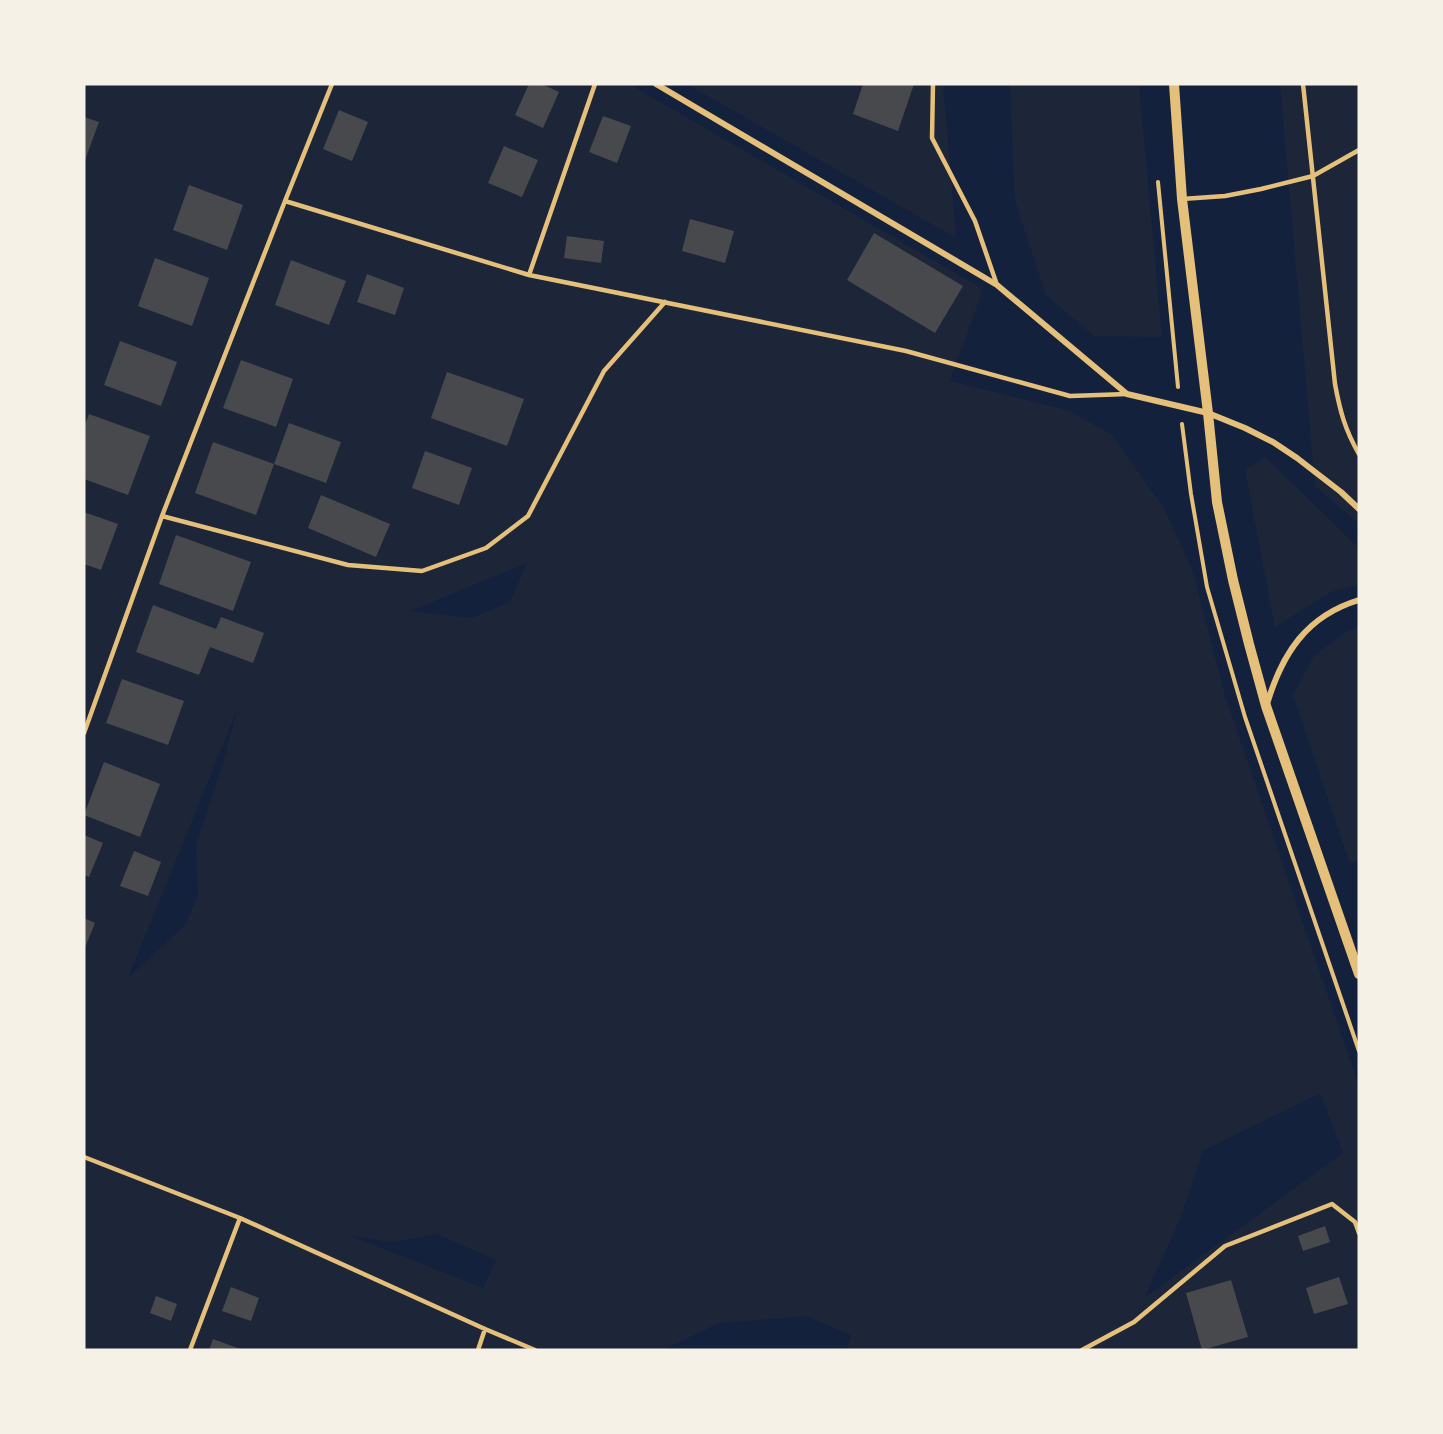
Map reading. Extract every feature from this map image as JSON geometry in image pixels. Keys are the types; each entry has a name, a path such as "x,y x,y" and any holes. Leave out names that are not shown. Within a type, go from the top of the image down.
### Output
{"street":[{"path":"656,84 997,285 1127,394 1208,413 1245,428 1273,442 1319,474 1359,509"},
{"path":"1174,84 1182,199 1217,502 1233,580 1266,706 1359,974"},
{"path":"1266,706 1274,680 1298,639 1318,620 1342,605 1359,600"}],"lane":[{"path":"84,733 162,516 332,84"},
{"path":"529,275 595,84"},
{"path":"933,84 932,138 975,221 997,285"},
{"path":"1303,84 1338,401 1347,433 1359,454"},
{"path":"1182,199 1225,196 1313,176 1359,150"},
{"path":"285,201 529,275 906,351 1070,396 1127,394"},
{"path":"162,516 348,565 422,571 486,548 528,516 604,371 665,302"},
{"path":"84,1157 240,1218 535,1350"},
{"path":"1082,1350 1134,1322 1225,1246 1332,1204 1355,1222 1359,1233"},
{"path":"190,1350 240,1218"},
{"path":"478,1350 485,1329"}],"shaded area":[{"path":"84,84 629,84 983,289 950,381 1070,411 1112,435 1165,510 1192,569 1226,699 1359,1086 1359,1350 847,1350 851,1335 806,1316 719,1323 663,1350 84,1350","holes":["527,563 510,602 472,618 410,611","237,710 226,754 196,845 198,894 186,924 128,978","1320,1093 1343,1153 1144,1298 1180,1219 1203,1151","437,1234 496,1260 483,1288 348,1235 392,1242"]},
{"path":"687,84 943,84 956,238"},
{"path":"1010,84 1139,84 1162,337 1094,336 1046,295 1015,201"},
{"path":"1280,84 1359,84 1359,524 1315,486"},
{"path":"1265,457 1359,548 1359,584 1331,592 1275,627 1245,470"},
{"path":"1359,627 1359,860 1350,864 1293,695 1314,656 1346,632"}],"building":[{"path":"529,84 542,84 559,92 543,128 515,115"},
{"path":"863,84 914,84 898,131 853,114"},
{"path":"339,110 368,122 352,161 323,149"},
{"path":"603,116 631,126 617,163 589,152"},
{"path":"84,117 99,122 84,163"},
{"path":"504,146 538,160 522,197 488,183"},
{"path":"189,185 243,205 227,250 173,230"},
{"path":"690,219 734,231 725,263 682,251"},
{"path":"874,233 963,286 935,333 847,280"},
{"path":"567,236 604,241 601,263 564,258"},
{"path":"155,258 209,278 192,326 138,306"},
{"path":"291,260 346,281 329,325 275,305"},
{"path":"367,274 404,288 395,315 357,302"},
{"path":"120,341 177,362 161,406 104,385"},
{"path":"241,360 293,379 276,427 223,408"},
{"path":"447,372 524,399 507,446 431,418"},
{"path":"89,414 150,436 128,495 84,479 84,427"},
{"path":"289,423 341,442 326,483 274,464"},
{"path":"213,442 274,464 256,515 195,493"},
{"path":"425,451 472,468 459,505 412,488"},
{"path":"321,495 390,524 376,557 308,528"},
{"path":"84,512 118,524 101,570 84,564"},
{"path":"176,535 251,562 233,611 159,584"},
{"path":"153,605 216,629 221,617 264,633 253,663 210,647 199,675 136,652"},
{"path":"122,679 184,701 168,745 106,723"},
{"path":"104,762 160,784 140,837 84,815"},
{"path":"84,835 103,843 89,877 84,875"},
{"path":"134,851 161,862 148,896 120,886"},
{"path":"84,918 95,923 84,950"},
{"path":"1325,1226 1330,1242 1303,1251 1298,1236"},
{"path":"1339,1277 1348,1304 1314,1314 1306,1288"},
{"path":"1231,1280 1248,1337 1202,1350 1186,1293"},
{"path":"231,1287 259,1298 251,1321 222,1311"},
{"path":"156,1296 177,1304 171,1321 150,1313"},
{"path":"213,1339 243,1350 209,1350"}]}
